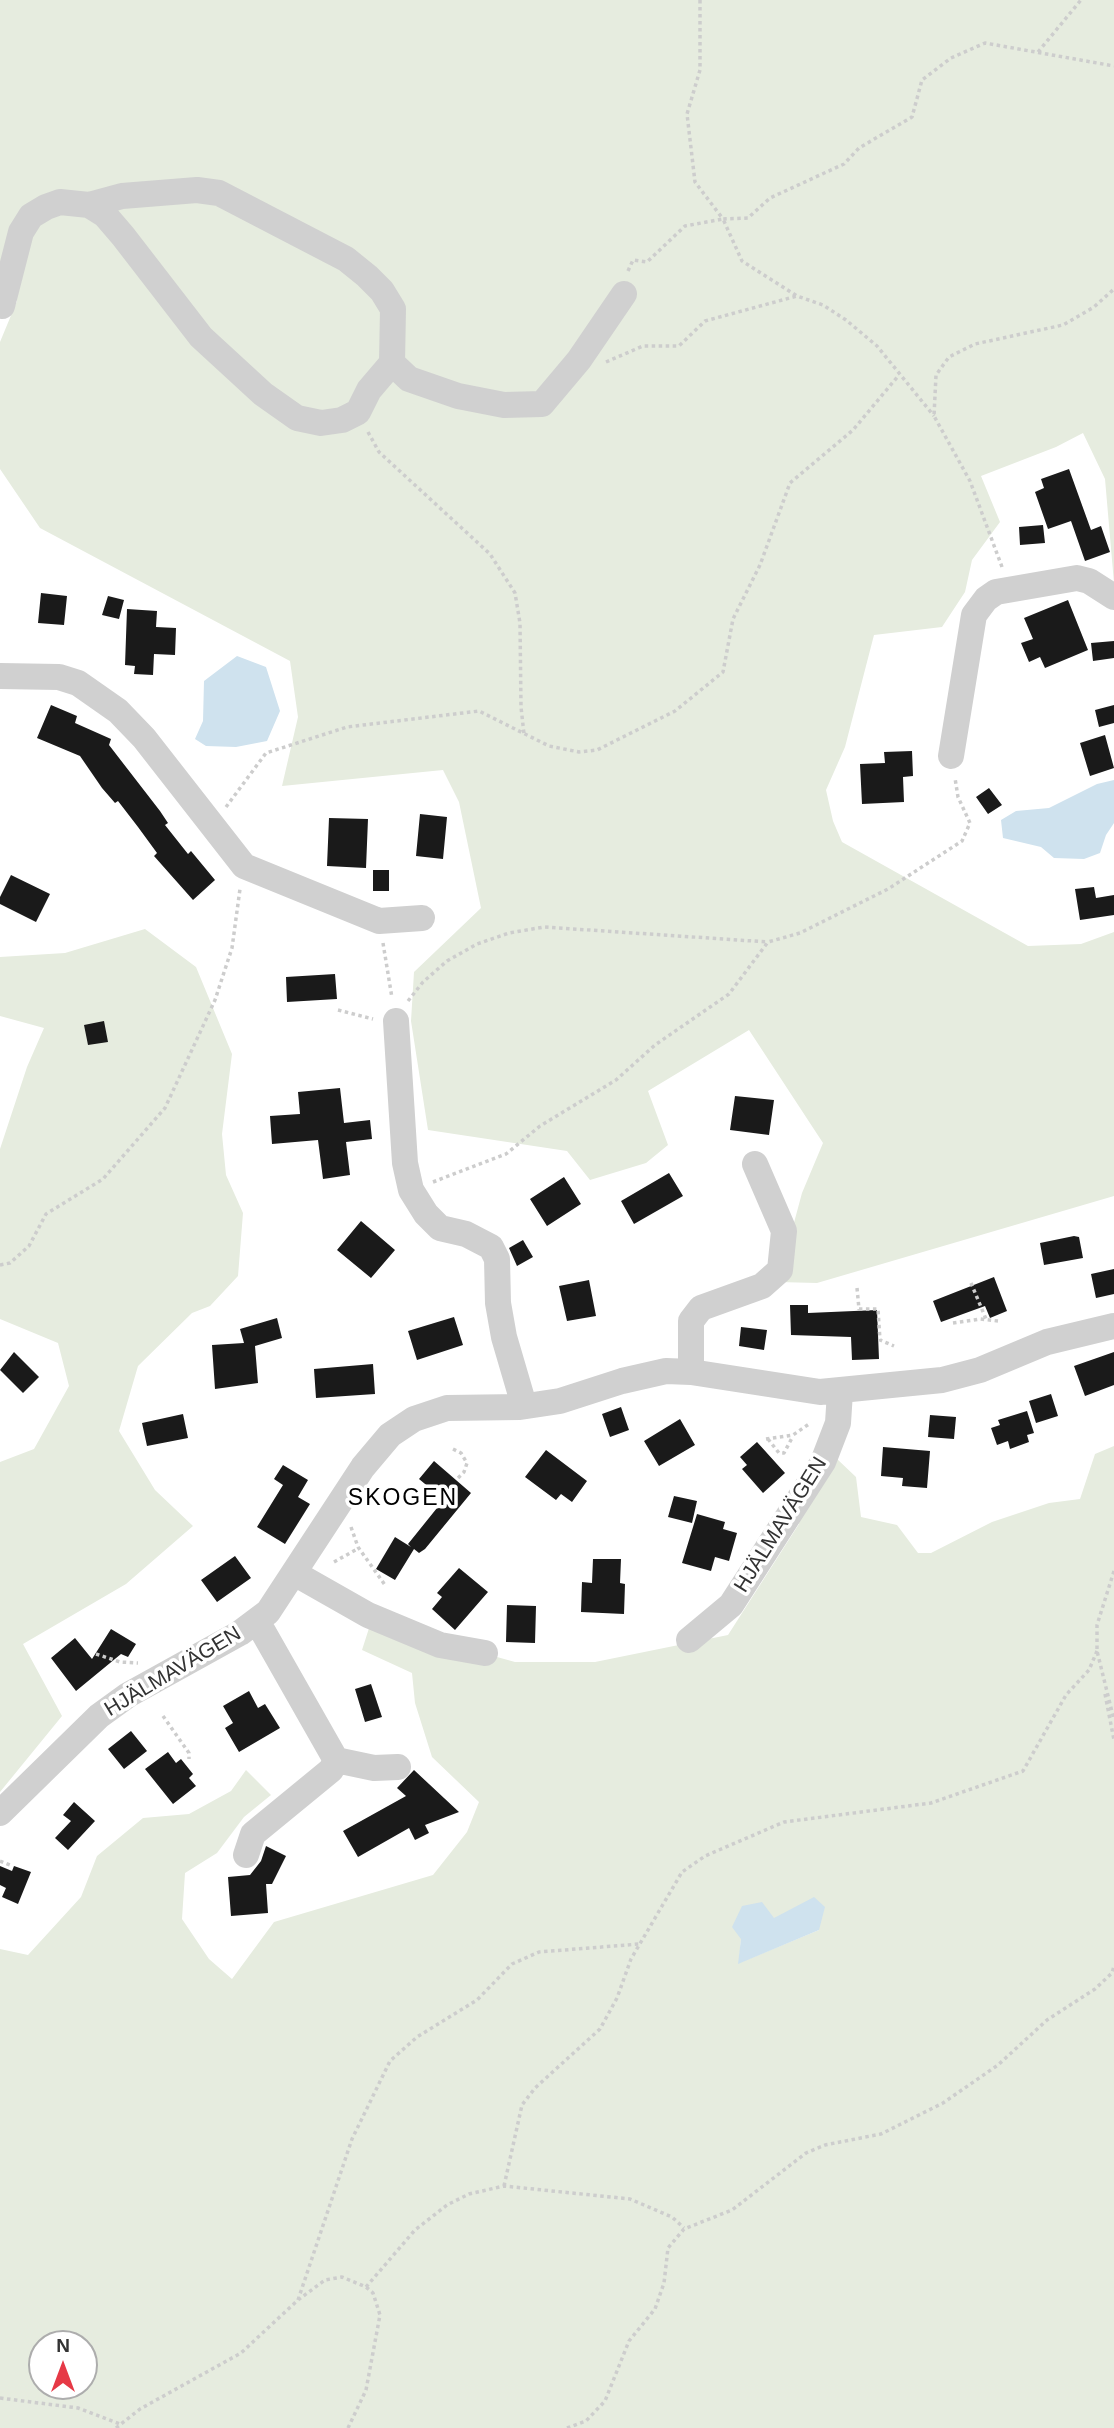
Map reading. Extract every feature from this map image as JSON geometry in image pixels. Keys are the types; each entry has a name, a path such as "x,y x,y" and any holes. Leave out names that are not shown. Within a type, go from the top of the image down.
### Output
{"street":[{"path":"1,308 21,232 31,216 60,202 89,205 122,195 197,190 219,194 346,259 382,291 393,309 392,363 375,382 358,412 342,420 321,423 297,418 263,394 201,337 123,236 105,215 89,205"},
{"path":"392,363 408,379 432,390 504,405 542,404 555,392 579,360 624,294"},
{"path":"951,756 974,615 986,599 996,592 1077,578 1089,581 1114,597"},
{"path":"0,676 59,677 78,683 118,711 144,738 244,866 379,921 422,918"},
{"path":"396,1021 405,1163 411,1190 426,1214 440,1228 481,1239 491,1247 497,1259 500,1314 521,1395 520,1407"},
{"path":"691,1372 691,1321 701,1308 762,1286 780,1270 784,1231 755,1164"},
{"name":"HJÄLMAVÄGEN","path":"0,1813 99,1716 128,1695 257,1621 268,1612 346,1491 390,1435 414,1419 447,1408 520,1407 560,1401 622,1381 666,1371 691,1372 782,1388 840,1392 898,1382 942,1380 980,1370 1047,1342 1114,1326"},
{"name":"HJÄLMAVÄGEN","path":"689,1640 732,1605 822,1462 838,1423 840,1392"},
{"path":"294,1573 368,1615 440,1645 485,1653"},
{"name":"HJÄLMAVÄGEN","path":"257,1621 336,1760"},
{"path":"246,1855 253,1834 331,1770 336,1760 374,1768 398,1767"}],"path":[{"path":"700,0 700,70 687,114 695,182 723,219 742,261 797,296 846,320 877,346 934,416 970,481 1011,590"},
{"path":"1038,52 1081,0"},
{"path":"624,294 621,289 633,260 647,262 685,226 723,219 748,218 770,198 844,164 859,148 912,117 922,80 951,58 985,43 1114,66"},
{"path":"934,416 936,375 949,357 975,344 1063,325 1094,307 1114,289"},
{"path":"579,360 609,362 643,346 679,346 705,321 797,296"},
{"path":"210,823 236,797 251,771 267,753 347,727 479,711 549,746 579,751 597,750 676,711 723,672 733,619 760,565 790,482 853,430 899,375"},
{"path":"358,412 379,452 490,554 515,593 520,623 524,734"},
{"path":"396,1021 423,982 447,961 477,944 509,933 544,927 768,942 800,933 876,896 962,841 970,823 958,797 951,756"},
{"path":"0,1265 10,1263 29,1246 46,1214 103,1179 165,1108 215,1000 232,948 244,866"},
{"path":"379,921 396,1021"},
{"path":"411,1190 506,1154 540,1126 616,1080 655,1045 729,994 768,942"},
{"path":"338,1010 369,1019 396,1021"},
{"path":"971,1283 986,1319"},
{"path":"858,1288 859,1309 878,1309 880,1340 894,1346"},
{"path":"953,1323 986,1319 998,1321"},
{"path":"793,1436 788,1451 783,1453 779,1453 767,1439 793,1436 809,1424"},
{"path":"453,1449 461,1453 467,1463 464,1472 456,1480"},
{"path":"346,1491 352,1532 359,1548 385,1585"},
{"path":"334,1562 359,1548"},
{"path":"1114,1571 1097,1625 1097,1651 1114,1740"},
{"path":"1097,1651 1114,1720"},
{"path":"504,2186 522,2105 535,2088 600,2029 617,1998 631,1959 682,1872 705,1856 785,1822 931,1803 1023,1770 1066,1695 1088,1670 1097,1651"},
{"path":"96,1654 120,1662 149,1663"},
{"path":"163,1716 189,1753 189,1759"},
{"path":"0,1861 10,1865"},
{"path":"298,2300 352,2139 390,2061 417,2037 477,2000 512,1964 539,1952 639,1944"},
{"path":"567,2428 586,2421 605,2401 629,2341 655,2308 664,2283 667,2248 684,2229 732,2210 806,2153 825,2145 881,2134 943,2103 998,2065 1047,2020 1095,1989 1112,1973 1114,1966"},
{"path":"366,2287 415,2230 447,2206 469,2194 504,2186 630,2199 672,2217 684,2229"},
{"path":"116,2428 140,2409 241,2353 298,2300 325,2280 342,2277 366,2287 373,2293 380,2315 366,2390 348,2428"},
{"path":"0,2398 78,2408 121,2424"}],"shaded area":[{"path":"0,0 1114,0 1114,583 1105,479 1083,433 1056,447 981,476 1000,522 972,560 965,592 942,627 874,635 845,747 826,790 833,821 842,842 1028,946 1081,944 1114,932 1114,1196 817,1283 778,1282 802,1193 823,1143 749,1030 648,1091 668,1145 646,1163 590,1180 567,1151 428,1130 411,1021 414,972 481,908 459,802 443,770 282,786 298,717 290,661 40,528 0,469 0,342 17,301 0,277"},
{"path":"145,929 196,967 232,1054 222,1134 226,1175 243,1213 238,1276 210,1306 192,1313 138,1366 119,1431 155,1490 193,1526 126,1584 23,1644 62,1716 0,1792 0,1462 34,1449 69,1386 58,1343 0,1319 0,1149 27,1067 44,1028 0,1016 0,957 65,953"},
{"path":"1114,1446 1114,2428 0,2428 0,1949 28,1955 81,1897 97,1856 143,1818 189,1814 231,1791 246,1770 271,1795 244,1817 217,1853 185,1873 182,1919 209,1959 232,1979 274,1922 433,1875 467,1832 479,1802 432,1757 415,1703 412,1673 362,1650 371,1622 515,1662 595,1662 728,1635 799,1524 801,1507 836,1458 856,1477 861,1517 897,1525 918,1553 931,1553 992,1522 1049,1503 1080,1499 1095,1454","holes":["814,1898 819,1930 739,1963 741,1939"]}],"water":[{"path":"237,656 266,667 280,711 267,741 236,747 206,746 195,739 203,721 204,681"},
{"path":"1114,780 1114,823 1106,835 1100,853 1084,859 1054,858 1041,847 1003,838 1001,820 1016,811 1049,808 1097,784"},
{"path":"814,1897 825,1907 819,1930 738,1964 741,1939 732,1927 742,1906 762,1902 774,1918"}],"building":[{"path":"1069,469 1091,530 1101,526 1110,552 1085,561 1071,521 1048,529 1035,492 1044,488 1041,479"},
{"path":"1043,525 1045,543 1020,545 1019,527"},
{"path":"41,593 67,596 64,625 38,623"},
{"path":"108,596 124,600 119,619 102,615"},
{"path":"1068,600 1088,650 1045,668 1040,657 1029,662 1021,643 1033,639 1024,618"},
{"path":"127,609 157,611 156,627 176,628 175,655 154,654 153,675 134,674 135,666 125,665"},
{"path":"1114,641 1114,658 1093,661 1091,643"},
{"path":"51,705 77,716 75,723 111,739 109,745 160,811 168,823 165,825 188,854 191,851 215,880 193,900 154,856 157,853 138,827 118,801 115,803 102,788 80,756 37,738"},
{"path":"1114,705 1114,723 1099,727 1095,710"},
{"path":"1105,735 1114,768 1090,776 1080,743"},
{"path":"912,751 913,776 903,777 904,802 862,804 860,764 885,763 884,752"},
{"path":"989,788 1002,805 988,814 976,797"},
{"path":"420,814 447,817 443,859 416,856"},
{"path":"329,818 368,819 366,868 327,866"},
{"path":"373,870 389,870 389,891 373,891"},
{"path":"11,875 50,894 36,922 0,904 0,897"},
{"path":"1094,887 1096,898 1114,895 1114,915 1080,920 1075,889"},
{"path":"335,974 337,999 287,1002 286,977"},
{"path":"104,1021 108,1042 88,1045 84,1025"},
{"path":"340,1088 344,1123 370,1120 372,1139 346,1142 350,1175 323,1179 318,1140 272,1144 270,1116 300,1114 298,1092"},
{"path":"735,1096 774,1100 769,1135 730,1130"},
{"path":"669,1173 683,1196 634,1224 621,1201"},
{"path":"564,1177 581,1204 547,1226 530,1199"},
{"path":"361,1221 395,1250 371,1278 337,1250"},
{"path":"1079,1237 1083,1258 1044,1265 1040,1243"},
{"path":"523,1240 533,1257 517,1266 509,1248"},
{"path":"1114,1269 1114,1294 1096,1298 1091,1274"},
{"path":"994,1277 1007,1311 990,1318 985,1306 941,1322 933,1301"},
{"path":"589,1280 596,1316 567,1321 559,1286"},
{"path":"790,1305 808,1305 808,1313 877,1310 879,1359 852,1360 851,1337 791,1335"},
{"path":"454,1317 463,1345 417,1360 408,1331"},
{"path":"277,1318 282,1338 255,1346 258,1383 215,1389 212,1345 244,1343 240,1329"},
{"path":"741,1327 767,1330 764,1350 739,1346"},
{"path":"14,1352 39,1377 23,1393 0,1370"},
{"path":"1114,1352 1114,1385 1085,1396 1074,1366"},
{"path":"373,1364 375,1394 316,1398 314,1369"},
{"path":"1051,1394 1058,1416 1036,1423 1029,1401"},
{"path":"621,1407 629,1430 610,1437 602,1414"},
{"path":"1027,1411 1034,1433 1027,1435 1029,1442 1010,1449 1008,1441 997,1445 991,1428 1000,1425 998,1420"},
{"path":"183,1414 188,1438 147,1446 142,1423"},
{"path":"930,1415 956,1417 954,1439 928,1437"},
{"path":"680,1419 695,1445 659,1466 644,1441"},
{"path":"757,1442 785,1473 763,1493 742,1469 747,1465 740,1457"},
{"path":"883,1447 930,1451 927,1488 902,1486 903,1478 881,1476"},
{"path":"546,1450 587,1481 572,1502 561,1494 556,1500 525,1477"},
{"path":"434,1461 471,1493 425,1549 419,1553 414,1549 395,1580 376,1569 395,1537 411,1547 408,1544 437,1508 435,1506 442,1498 419,1479"},
{"path":"283,1465 308,1480 298,1497 310,1504 285,1544 257,1527 283,1485 274,1479"},
{"path":"674,1496 697,1501 692,1523 668,1517"},
{"path":"697,1514 725,1522 723,1529 737,1533 729,1561 715,1557 711,1571 682,1563"},
{"path":"235,1556 251,1578 217,1602 201,1580"},
{"path":"593,1559 621,1559 620,1583 625,1584 624,1614 581,1612 582,1582 592,1583"},
{"path":"459,1568 488,1592 455,1630 432,1609 442,1597 437,1593"},
{"path":"507,1605 536,1606 535,1643 506,1642"},
{"path":"111,1629 136,1644 128,1657 121,1654 76,1691 51,1658 75,1638 92,1659"},
{"path":"371,1684 382,1717 365,1722 355,1689"},
{"path":"249,1691 258,1708 265,1704 280,1728 239,1752 225,1728 233,1723 223,1706"},
{"path":"131,1731 147,1751 124,1769 108,1749"},
{"path":"168,1752 176,1763 181,1759 193,1774 189,1778 196,1786 173,1804 145,1769"},
{"path":"414,1770 459,1812 425,1825 429,1833 415,1840 409,1828 358,1857 343,1831 406,1796 397,1788"},
{"path":"74,1802 95,1821 68,1850 55,1838 71,1821 63,1815"},
{"path":"266,1846 286,1856 272,1884 266,1884 268,1913 231,1916 228,1877 250,1875 261,1861"},
{"path":"0,1866 12,1871 14,1866 31,1872 18,1904 2,1897 6,1888 0,1885"}],"district":[{"name":"SKOGEN","path":"403,1499"}]}
